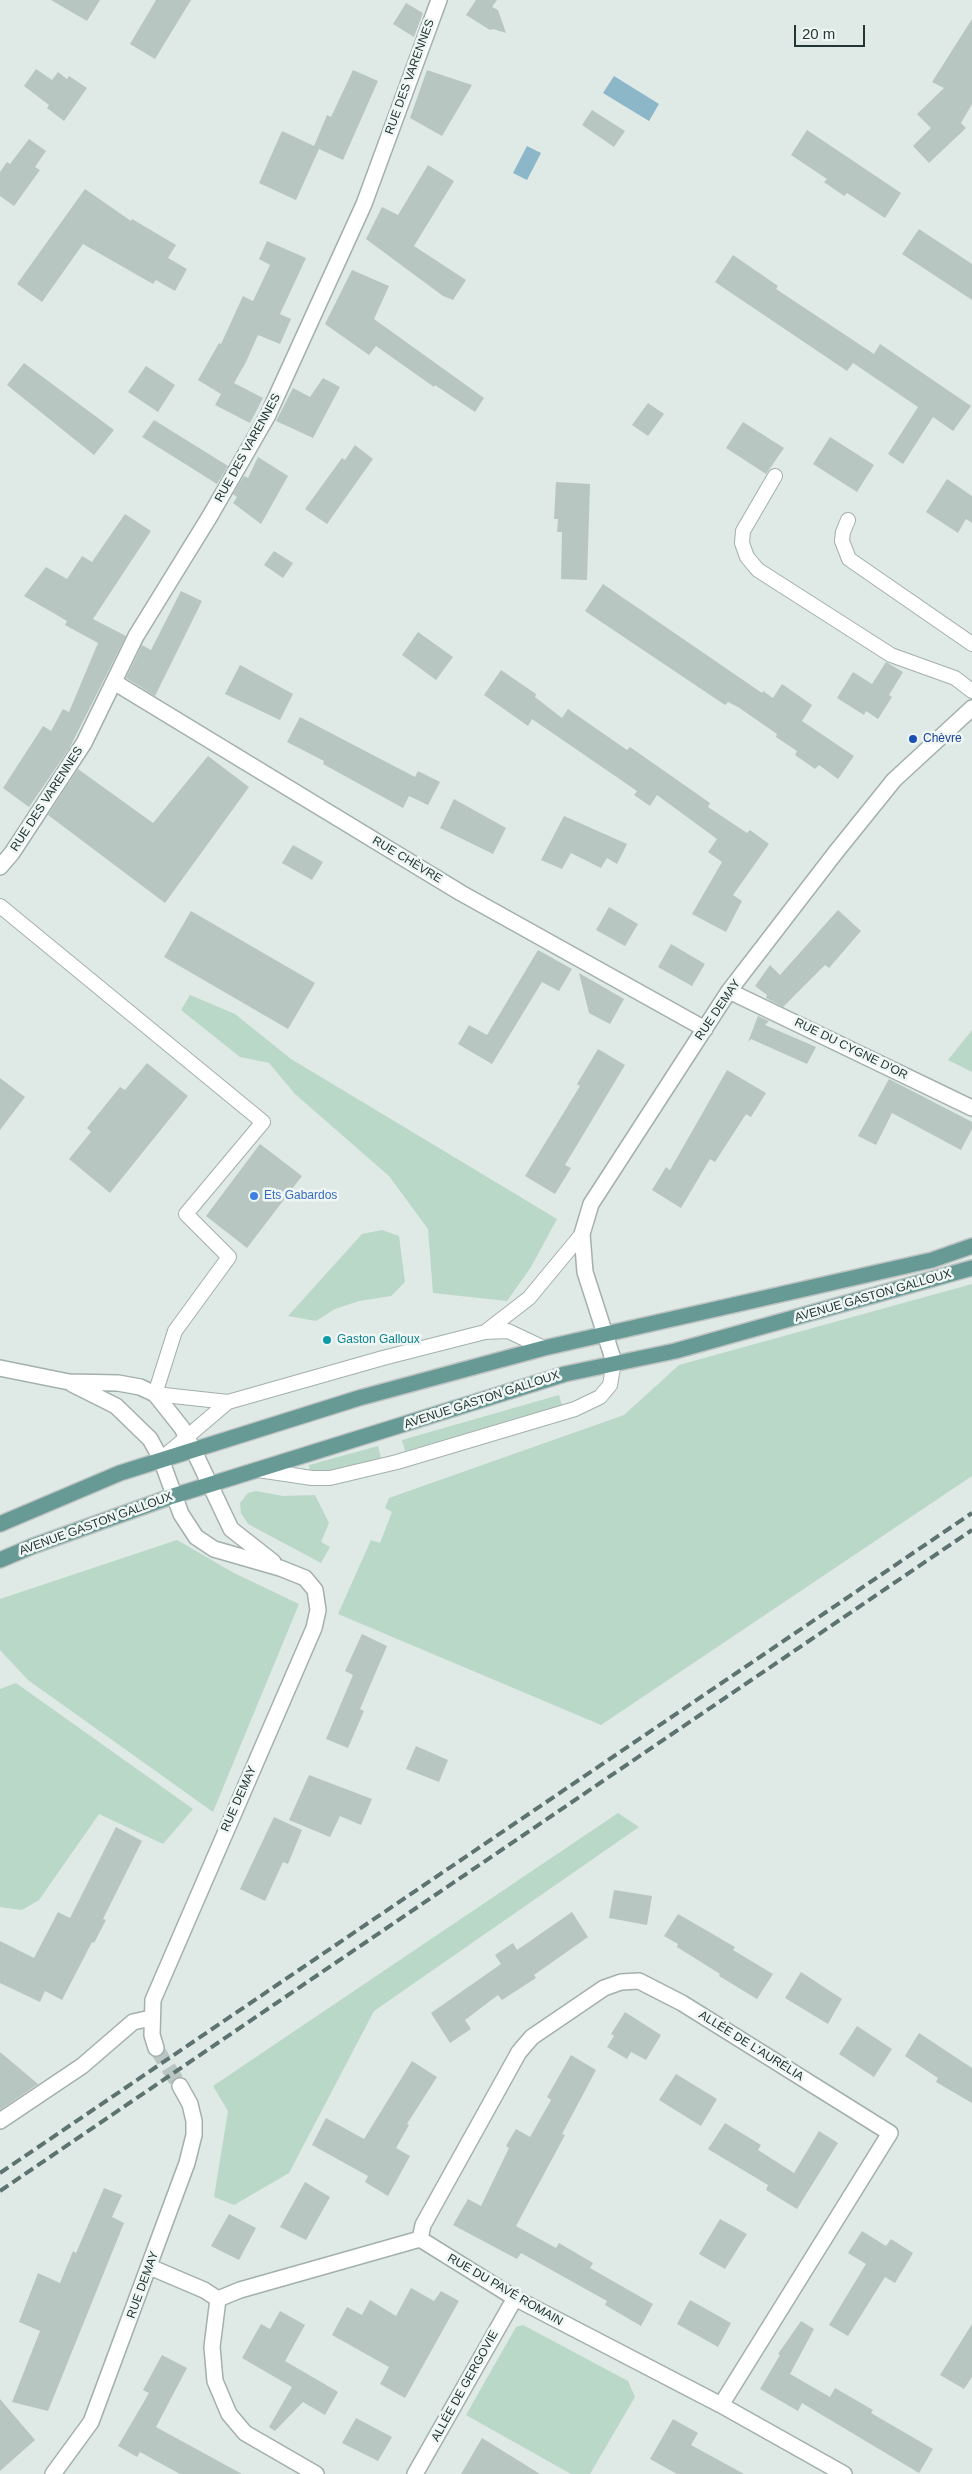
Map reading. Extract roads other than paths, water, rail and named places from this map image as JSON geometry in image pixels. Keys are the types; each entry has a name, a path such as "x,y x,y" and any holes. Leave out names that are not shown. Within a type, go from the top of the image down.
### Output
{"main road":[{"name":"AVENUE GASTON GALLOUX","path":"0,1524 120,1473 161,1459 190,1443 544,1348 932,1260 972,1246"},
{"name":"AVENUE GASTON GALLOUX","path":"0,1560 33,1546 174,1496 565,1374 614,1362 684,1349 972,1268"}],"street":[{"name":"RUE DES VARENNES","path":"0,867 12,853 84,743 136,636 210,516 268,415 364,204 439,0"},
{"name":"RUE CHÈVRE","path":"114,682 461,893 705,1029"},
{"name":"RUE DEMAY","path":"614,1362 587,1279 582,1234 592,1204 729,991 836,852 894,780 970,713"},
{"name":"RUE DU CYGNE D'OR","path":"729,991 972,1108"},
{"path":"0,1368 69,1382 140,1387 155,1394"},
{"name":"RUE DEMAY","path":"69,1382 116,1406 150,1439 161,1459 181,1514 196,1537 214,1549 280,1568 305,1578 315,1590 318,1610 314,1628 153,2000 151,2018 152,2034 156,2048"},
{"name":"RUE DEMAY","path":"155,1394 190,1443 231,1530 280,1568"},
{"name":"ALLÉE DE L'AURÉLIA","path":"420,2239 423,2225 519,2052 532,2037 604,1988 621,1982 639,1981 682,2003 890,2133 720,2405"},
{"path":"0,2121 82,2066 133,2022 151,2018"},
{"name":"RUE DEMAY","path":"53,2474 91,2422 187,2163 194,2135 193,2114 180,2086"},
{"path":"218,2299 240,2290 420,2239"},
{"name":"RUE DU PAVÉ ROMAIN","path":"420,2239 515,2298 720,2405 844,2474"},
{"path":"150,2266 204,2290 218,2299"},
{"name":"ALLÉE DE GERGOVIE","path":"415,2474 515,2298"},
{"path":"218,2299 212,2347 215,2381 228,2414 245,2434 316,2474"}],"lane":[{"path":"775,476 743,530 742,543 747,558 752,564 758,570 891,654 955,678 972,690"},
{"path":"848,520 843,532 842,541 849,559 972,644"},
{"path":"0,906 263,1122 186,1214 229,1257 175,1331 155,1394 228,1402 383,1358 485,1332 508,1332 544,1348"},
{"path":"485,1332 528,1298 582,1234"},
{"path":"258,1470 312,1478 330,1478 398,1462 576,1409 600,1397 610,1385 614,1362"},
{"path":"190,1443 228,1402"}],"water":[{"path":"614,76 659,104 649,121 603,93"},
{"path":"527,146 541,153 527,180 513,173"}],"tunnel":[{"path":"156,2048 180,2086"}],"railway":[{"path":"0,2173 972,1513"},
{"path":"0,2191 972,1530"}],"place":[{"name":"Chèvre","path":"913,739"},
{"name":"Ets Gabardos","path":"254,1196"},
{"name":"Gaston Galloux","path":"327,1340"}]}
